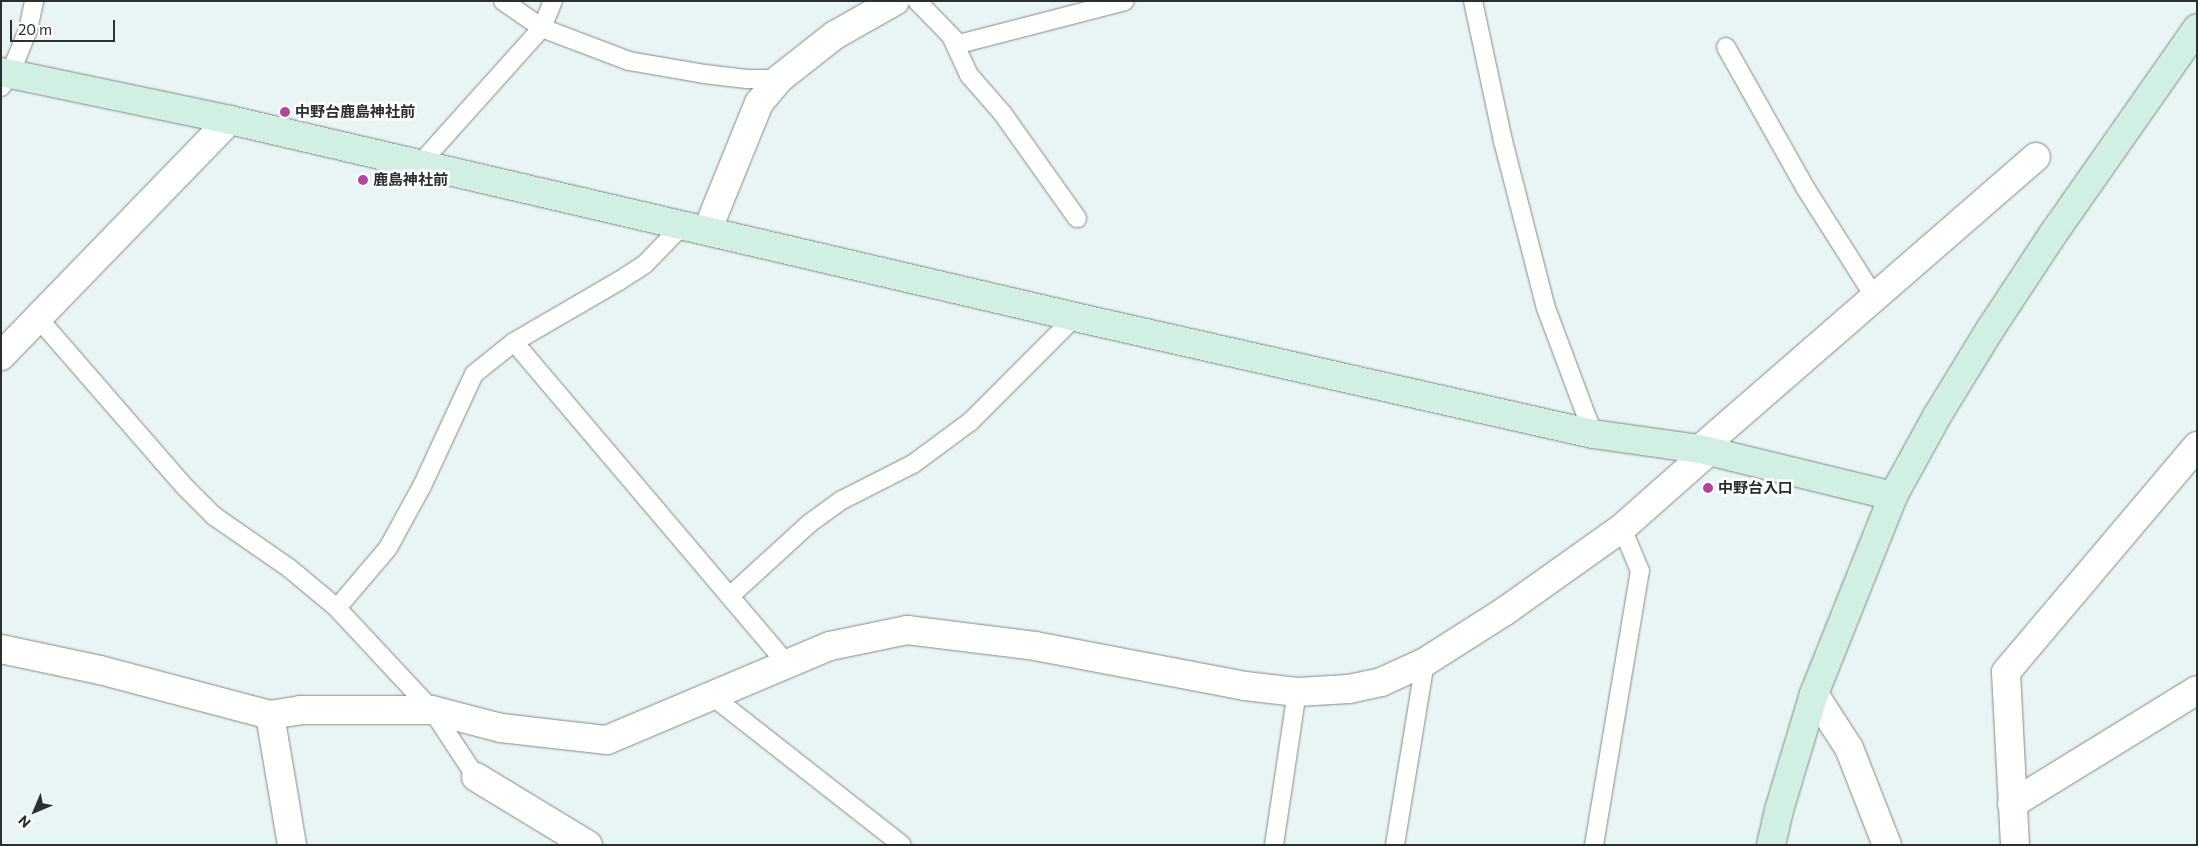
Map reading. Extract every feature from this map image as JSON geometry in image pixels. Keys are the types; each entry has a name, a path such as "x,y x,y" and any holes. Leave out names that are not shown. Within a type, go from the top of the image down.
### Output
{"street":[{"path":"695,228 759,103 779,79 835,35 895,1"},
{"path":"1771,845 1779,810 1814,694 1893,496 1937,416 1991,328 2053,234 2197,28"},
{"path":"4,78 230,120 418,166 695,228 1075,317 1593,434 1704,450 1893,496"},
{"path":"1,356 230,120"},
{"path":"1,649 100,670 270,715 300,710 432,710 501,728 606,740 830,646 906,630 1036,646 1245,686 1297,692 1349,689 1380,682 1425,662 1505,612 1622,528 1704,450 1874,296 2036,156"},
{"path":"2014,845 2006,672 2197,446"},
{"path":"2012,804 2197,690"},
{"path":"1814,694 1849,748 1887,845"},
{"path":"270,715 292,845"},
{"path":"476,777 588,845"}],"lane":[{"path":"4,78 28,30 34,1"},
{"path":"503,1 542,28 629,61 704,74 747,79 779,79"},
{"path":"418,166 542,28 553,1"},
{"path":"917,1 959,44 1125,1"},
{"path":"1473,1 1504,140 1546,308 1593,434"},
{"path":"951,36 969,75 1003,114 1077,218"},
{"path":"1726,48 1806,189 1874,296"},
{"path":"338,608 388,548 422,486 474,374 514,342 619,281 695,228"},
{"path":"730,596 810,523 842,500 912,464 970,422 1075,317"},
{"path":"38,318 186,488 207,509 289,568 338,608 432,710 476,777"},
{"path":"514,342 788,665"},
{"path":"1594,845 1640,571 1622,528"},
{"path":"1395,845 1425,662"},
{"path":"1274,845 1297,692"},
{"path":"712,696 902,845"}],"place":[{"name":"中野台鹿島神社前","path":"285,112"},
{"name":"鹿島神社前","path":"363,180"},
{"name":"中野台入口","path":"1708,488"}]}
